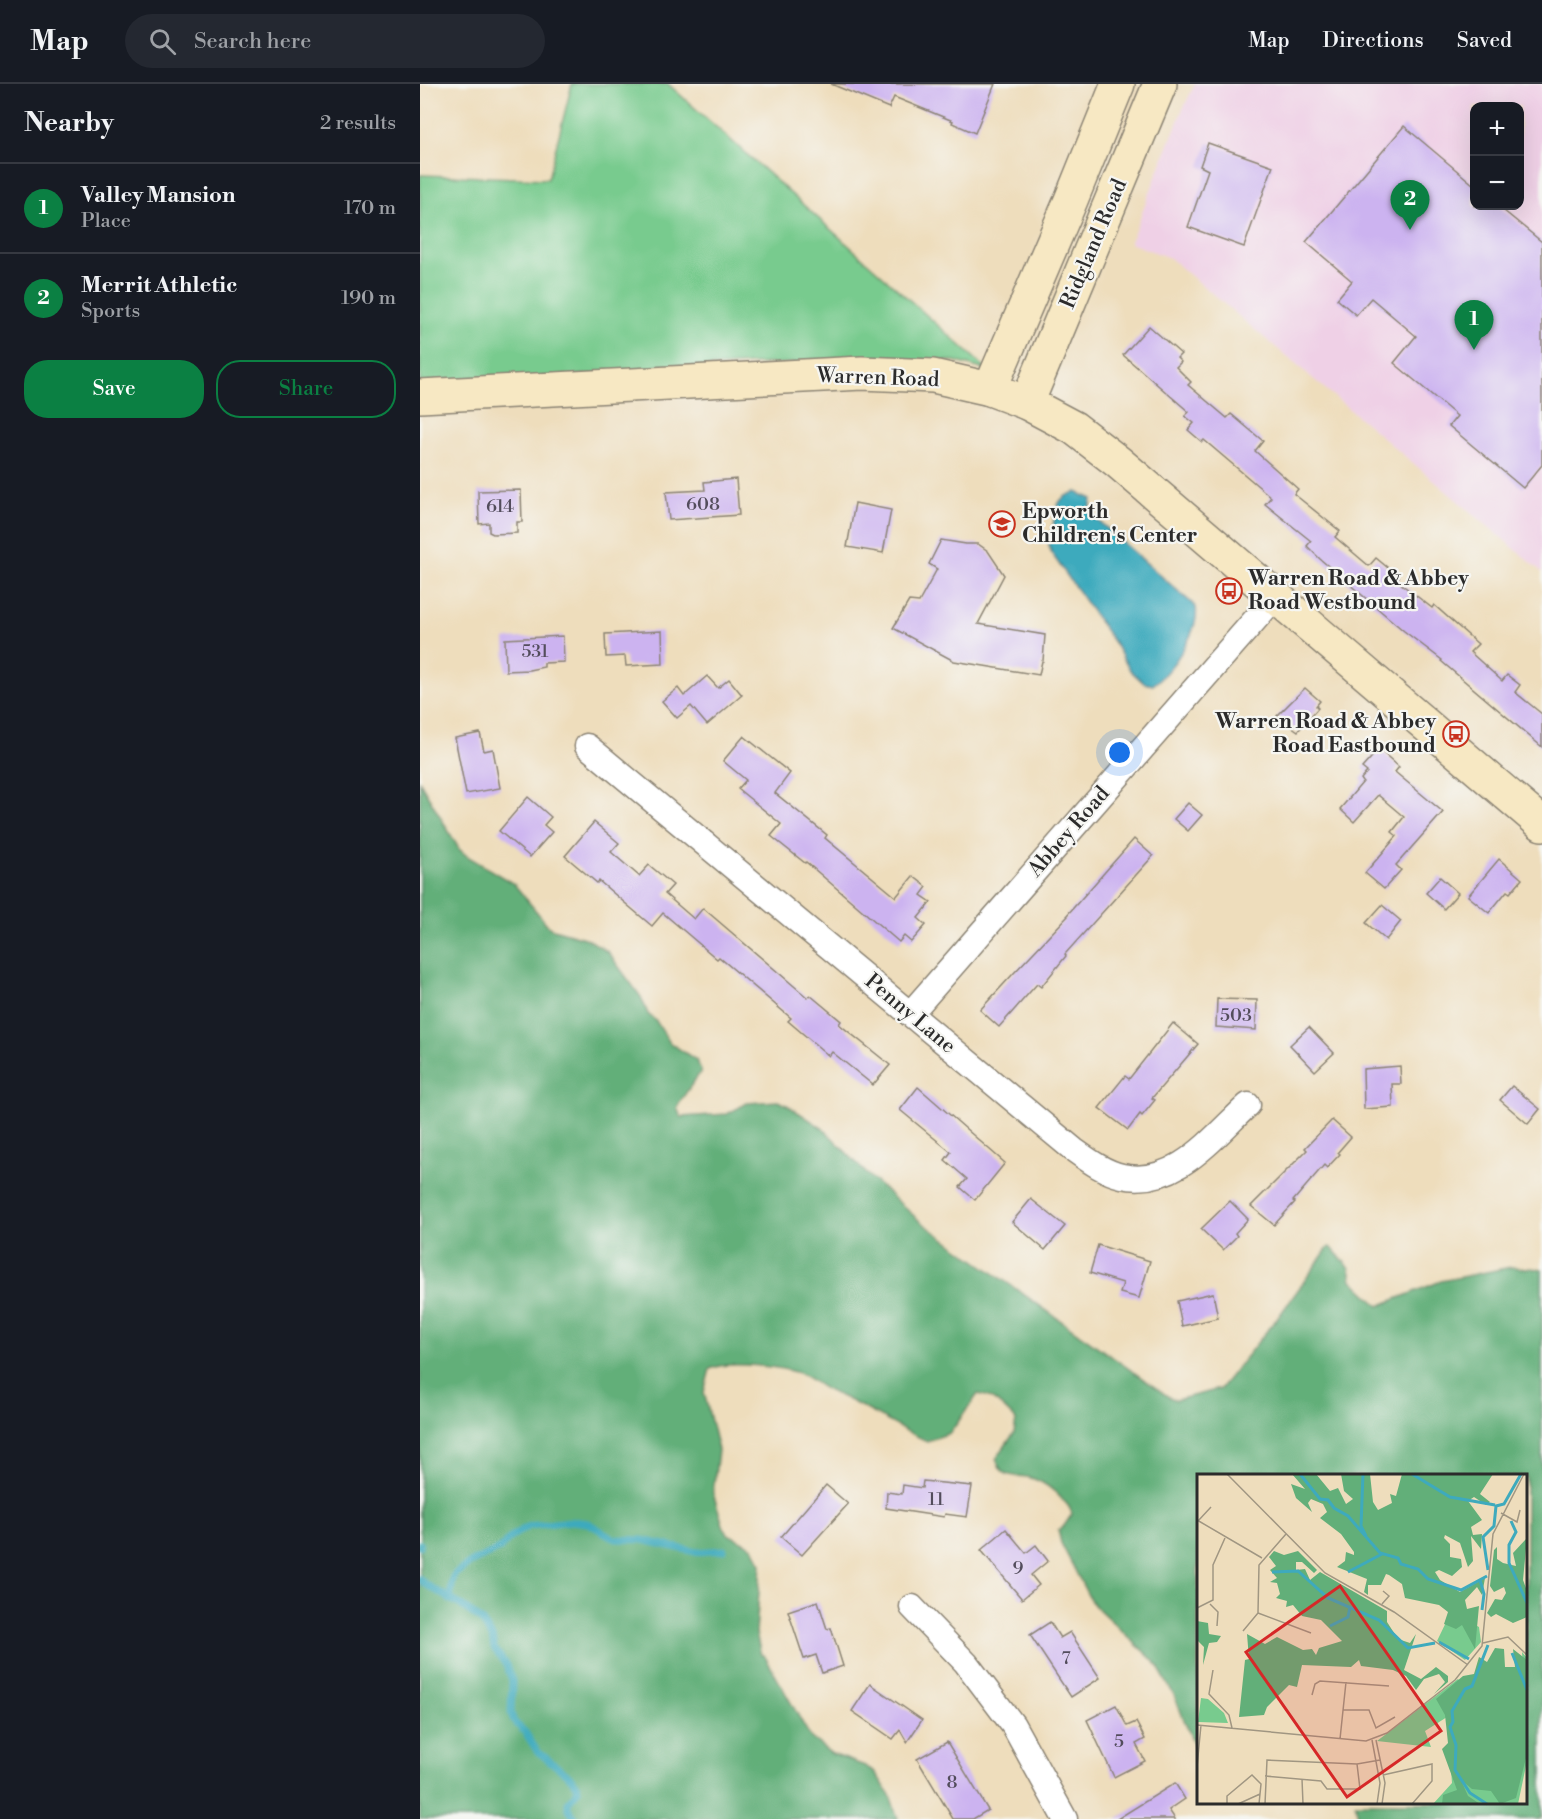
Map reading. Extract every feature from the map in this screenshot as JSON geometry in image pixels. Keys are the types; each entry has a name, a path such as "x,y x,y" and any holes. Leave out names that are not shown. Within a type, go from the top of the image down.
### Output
{"street":[{"name":"Ridgland Road","path":"990,389 1118,84"},
{"name":"Ridgland Road","path":"1028,403 1160,84"},
{"name":"Warren Road","path":"420,396 862,373 933,376 990,389 1028,403 1074,428 1168,504 1542,824"},
{"name":"Abbey Road","path":"910,1014 1275,597"},
{"name":"Penny Lane","path":"587,746 1074,1150 1104,1170 1122,1176 1155,1177 1171,1172 1248,1105"},
{"path":"912,1607 966,1664 1013,1725 1065,1819"}],"shaded area":[{"path":"1195,84 1542,84 1542,572 1170,258 1130,243 1182,111"}],"green space":[{"path":"572,84 668,84 989,371 954,361 753,364 420,386 420,175 548,179"},
{"path":"420,782 459,849 514,884 550,928 588,939 608,952 641,997 648,1014 656,1021 670,1043 696,1060 701,1071 677,1108 681,1117 727,1114 747,1103 778,1101 787,1105 824,1129 867,1174 921,1222 1169,1397 1176,1400 1220,1389 1282,1312 1328,1248 1331,1247 1350,1268 1352,1280 1379,1306 1441,1281 1511,1267 1542,1269 1542,1817 1540,1819 1359,1819 1355,1804 1527,1804 1527,1474 1197,1474 1197,1752 1174,1695 1155,1662 1092,1603 1061,1543 1058,1530 1064,1526 1072,1514 1068,1506 1042,1483 1028,1477 1012,1476 1003,1472 999,1467 996,1459 1014,1433 1016,1420 999,1404 989,1397 978,1394 950,1433 927,1441 825,1389 801,1374 769,1367 729,1365 710,1369 704,1392 718,1450 713,1493 728,1534 753,1547 761,1564 756,1633 761,1655 764,1655 811,1738 832,1754 875,1772 890,1795 898,1819 420,1819"}],"water":[{"path":"1076,492 1092,499 1090,510 1092,515 1196,607 1194,627 1183,649 1168,670 1153,685 1144,683 1130,670 1115,644 1052,554 1049,540 1056,509 1064,497"}],"building":[{"path":"831,84 995,84 975,133 952,123 953,121 894,97 889,108"},
{"path":"1404,126 1470,182 1470,210 1503,210 1542,242 1542,465 1523,488 1449,426 1457,416 1394,363 1416,336 1371,298 1356,315 1337,299 1352,281 1306,242"},
{"path":"1208,143 1273,166 1244,247 1188,227 1208,170 1200,166"},
{"path":"1149,326 1181,354 1177,358 1181,362 1176,367 1191,382 1188,385 1227,418 1231,414 1263,441 1255,451 1298,489 1294,494 1340,531 1335,537 1369,566 1376,558 1399,577 1396,580 1432,608 1434,605 1478,644 1470,652 1502,681 1507,675 1520,685 1515,692 1542,714 1542,747 1320,559 1307,546 1311,541 1265,504 1271,497 1204,440 1202,442 1188,430 1194,423 1185,416 1189,412 1123,355"},
{"path":"736,479 739,515 669,520 666,492 705,490 704,482"},
{"path":"521,490 522,522 517,522 517,533 493,534 489,532 489,523 479,524 478,491"},
{"path":"855,503 891,510 883,553 847,547"},
{"path":"941,540 978,544 988,551 1004,575 978,624 1045,635 1043,661 1039,675 954,661 893,628 909,601 919,602 937,569 929,564"},
{"path":"662,631 663,664 626,666 625,656 606,657 605,634"},
{"path":"563,636 564,662 544,663 544,667 529,670 506,671 505,639"},
{"path":"707,676 718,688 729,679 742,695 707,725 691,706 677,718 662,701 678,688 684,696"},
{"path":"1305,688 1320,701 1316,706 1318,708 1298,731 1277,716"},
{"path":"480,733 484,751 493,749 500,788 466,794 455,738"},
{"path":"744,736 790,773 775,793 827,835 825,838 896,897 913,876 927,887 921,895 931,902 918,918 926,925 911,942 904,936 899,942 806,862 771,836 781,824 738,789 746,780 723,761"},
{"path":"1379,749 1399,767 1395,772 1443,812 1396,865 1401,870 1384,889 1365,873 1397,836 1392,832 1404,817 1378,795 1354,822 1340,809 1363,782 1361,779 1367,772 1362,768"},
{"path":"528,797 551,817 544,825 552,832 530,857 499,831"},
{"path":"1188,803 1202,815 1188,831 1174,819"},
{"path":"594,822 619,843 611,852 639,876 649,865 673,885 665,894 694,919 703,908 808,998 810,995 841,1021 839,1024 890,1065 873,1085 832,1052 829,1056 788,1021 791,1018 663,913 652,926 599,881 597,883 565,856"},
{"path":"1134,839 1153,856 1065,954 1066,956 1041,987 1037,984 999,1027 980,1010 1068,916"},
{"path":"1499,859 1522,879 1510,893 1507,891 1489,913 1468,896"},
{"path":"1440,877 1458,893 1444,909 1426,893"},
{"path":"1382,905 1401,921 1386,940 1366,923"},
{"path":"1217,999 1257,1000 1256,1030 1216,1027"},
{"path":"1173,1023 1198,1044 1152,1098 1155,1100 1142,1116 1140,1114 1128,1130 1099,1108 1125,1076 1129,1079"},
{"path":"1309,1027 1334,1053 1315,1071 1290,1045"},
{"path":"1400,1066 1401,1084 1392,1084 1393,1107 1364,1109 1363,1069"},
{"path":"1512,1086 1540,1109 1528,1124 1500,1100"},
{"path":"918,1087 1005,1163 975,1200 960,1187 967,1179 945,1160 951,1152 900,1110"},
{"path":"1332,1120 1351,1137 1338,1152 1340,1154 1327,1168 1324,1165 1274,1225 1251,1206 1307,1150 1305,1148"},
{"path":"1031,1199 1065,1226 1045,1250 1012,1222"},
{"path":"1230,1201 1248,1219 1235,1233 1237,1236 1223,1250 1201,1229"},
{"path":"1098,1245 1150,1261 1139,1298 1120,1293 1123,1283 1090,1273"},
{"path":"1213,1293 1218,1318 1182,1326 1177,1301"},
{"path":"923,1481 972,1486 967,1517 945,1514 944,1517 886,1508 887,1492 902,1494 903,1485 922,1488"},
{"path":"826,1485 848,1504 802,1555 781,1537"},
{"path":"1006,1529 1026,1553 1036,1545 1048,1561 1031,1575 1039,1585 1022,1599 981,1550"},
{"path":"818,1601 827,1629 831,1628 843,1666 822,1673 816,1655 804,1659 788,1611"},
{"path":"1050,1622 1060,1638 1070,1632 1100,1678 1071,1697 1030,1635"},
{"path":"870,1684 922,1720 907,1742 900,1730 893,1739 852,1711"},
{"path":"1116,1705 1127,1726 1136,1722 1145,1739 1136,1744 1145,1761 1114,1777 1087,1720"},
{"path":"947,1742 988,1810 973,1819 953,1819 917,1759"},
{"path":"1175,1783 1185,1799 1169,1810 1175,1819 1117,1819"}],"waterway":[{"path":"450,1600 453,1577 456,1573 472,1562 501,1548 512,1536 529,1526 571,1521 588,1523 615,1539 642,1540 696,1552 724,1550"},
{"path":"420,1579 481,1620 492,1637 494,1648 506,1665 512,1680 511,1713 514,1722 525,1732 537,1751 577,1785 578,1790 568,1802 568,1808 576,1819"}],"place":[{"name":"Merrit Athletic","path":"1410,230"},
{"name":"Valley Mansion","path":"1474,350"},
{"name":"Epworth Children's Center","path":"1002,524"},
{"name":"Warren Road & Abbey Road Westbound","path":"1229,591"},
{"name":"Warren Road & Abbey Road Eastbound","path":"1456,734"}]}
